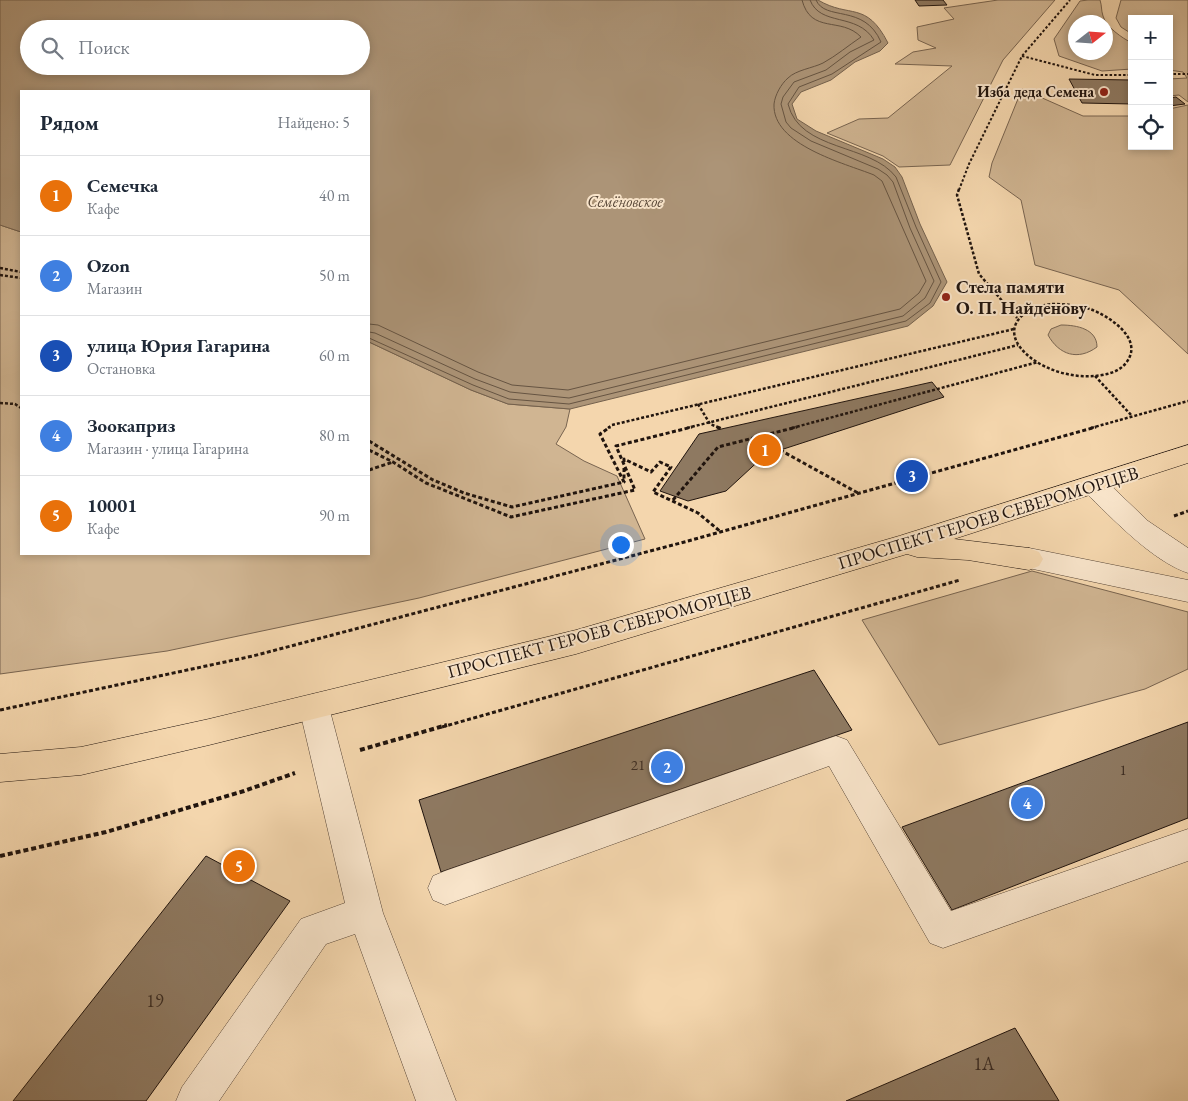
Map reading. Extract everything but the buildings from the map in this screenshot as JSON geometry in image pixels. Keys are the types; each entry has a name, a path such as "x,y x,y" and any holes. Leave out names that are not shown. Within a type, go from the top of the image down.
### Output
{"main road":[{"name":"ПРОСПЕКТ ГЕРОЕВ СЕВЕРОМОРЦЕВ","path":"0,768 81,761 314,707 576,642 900,546 1188,454"},
{"path":"999,515 1029,559"},
{"path":"900,546 968,550 1029,559"}],"street":[{"path":"1094,485 1138,528 1188,562"},
{"path":"1029,559 1134,578 1188,591"},
{"path":"314,707 365,913 436,1101"},
{"path":"445,888 836,750 943,931 1188,845"},
{"path":"196,1101 314,932 365,913"}],"path":[{"path":"1017,318 979,274 956,195 969,164 1022,56 1070,0"},
{"path":"1022,56 1095,75 1128,75"},
{"path":"1173,74 1188,74"},
{"path":"0,268 20,272"},
{"path":"0,275 20,278"},
{"path":"1068,304 1100,313 1124,330 1130,340 1132,351 1130,360 1122,368 1110,373 1094,376 1060,372 1030,357 1018,345 1014,337 1017,318 1025,311 1037,306 1068,304"},
{"path":"624,482 600,434 612,425 1014,329"},
{"path":"370,450 394,462 426,483 511,517 635,490 616,446 710,424 1018,345"},
{"path":"673,500 718,447 1038,362"},
{"path":"1094,376 1132,416"},
{"path":"0,710 253,656 721,532 1188,401"},
{"path":"0,404 15,404 20,407"},
{"path":"698,404 710,424 722,429"},
{"path":"370,442 433,480 464,493 512,508 624,482"},
{"path":"780,450 859,494"},
{"path":"624,482 624,459 651,472 660,462 671,467 653,492 698,513 721,532"},
{"path":"370,470 394,462"},
{"path":"0,856 106,832 244,791 379,744 966,578"}],"shaded area":[{"path":"998,0 1055,0 1003,60 950,165 899,167 883,156 827,133 859,119 888,118 952,66 895,64 913,52 936,48 918,40 917,27 954,19 944,8"},
{"path":"1088,0 1100,0 1102,14 1070,15 1080,1"},
{"path":"1121,0 1188,0 1188,102 1179,95 1173,96 1173,79 1187,78 1183,72 1173,71 1173,15 1128,15 1128,31 1121,27 1116,18"},
{"path":"1068,19 1068,59 1059,56 1054,39"},
{"path":"1113,30 1128,40 1128,69 1102,71 1070,60 1113,60"},
{"path":"1022,89 1083,116 1128,116 1128,150 1173,150 1173,108 1188,105 1188,354 1119,290 1035,265 1021,200 989,177 992,163"},
{"path":"0,225 20,232 20,555 370,555 370,342 471,390 508,404 570,409 566,427 556,444 584,461 617,476 645,539 419,598 167,651 0,674"},
{"path":"1061,325 1079,327 1090,332 1094,336 1097,347 1083,354 1076,355 1063,351 1052,342 1048,335 1051,329"},
{"path":"1032,571 1188,612 1188,669 1145,689 939,745 862,620"}],"water":[{"name":"Семёновское","path":"0,0 818,0 829,6 857,12 865,16 880,30 888,43 880,51 855,62 831,80 801,92 792,104 797,119 816,131 883,159 895,167 902,177 920,224 947,282 933,306 908,326 570,409 508,404 471,390 370,342 370,90 20,90 20,232 0,225"}],"place":[{"name":"Изба деда Семена","path":"1104,92"},
{"name":"Стела памяти О. П. Найденову","path":"946,297"},
{"name":"Семечка","path":"765,450"},
{"name":"улица Юрия Гагарина","path":"912,476"},
{"name":"Ozon","path":"667,767"},
{"name":"Зоокаприз","path":"1027,803"},
{"name":"10001","path":"239,866"}]}
